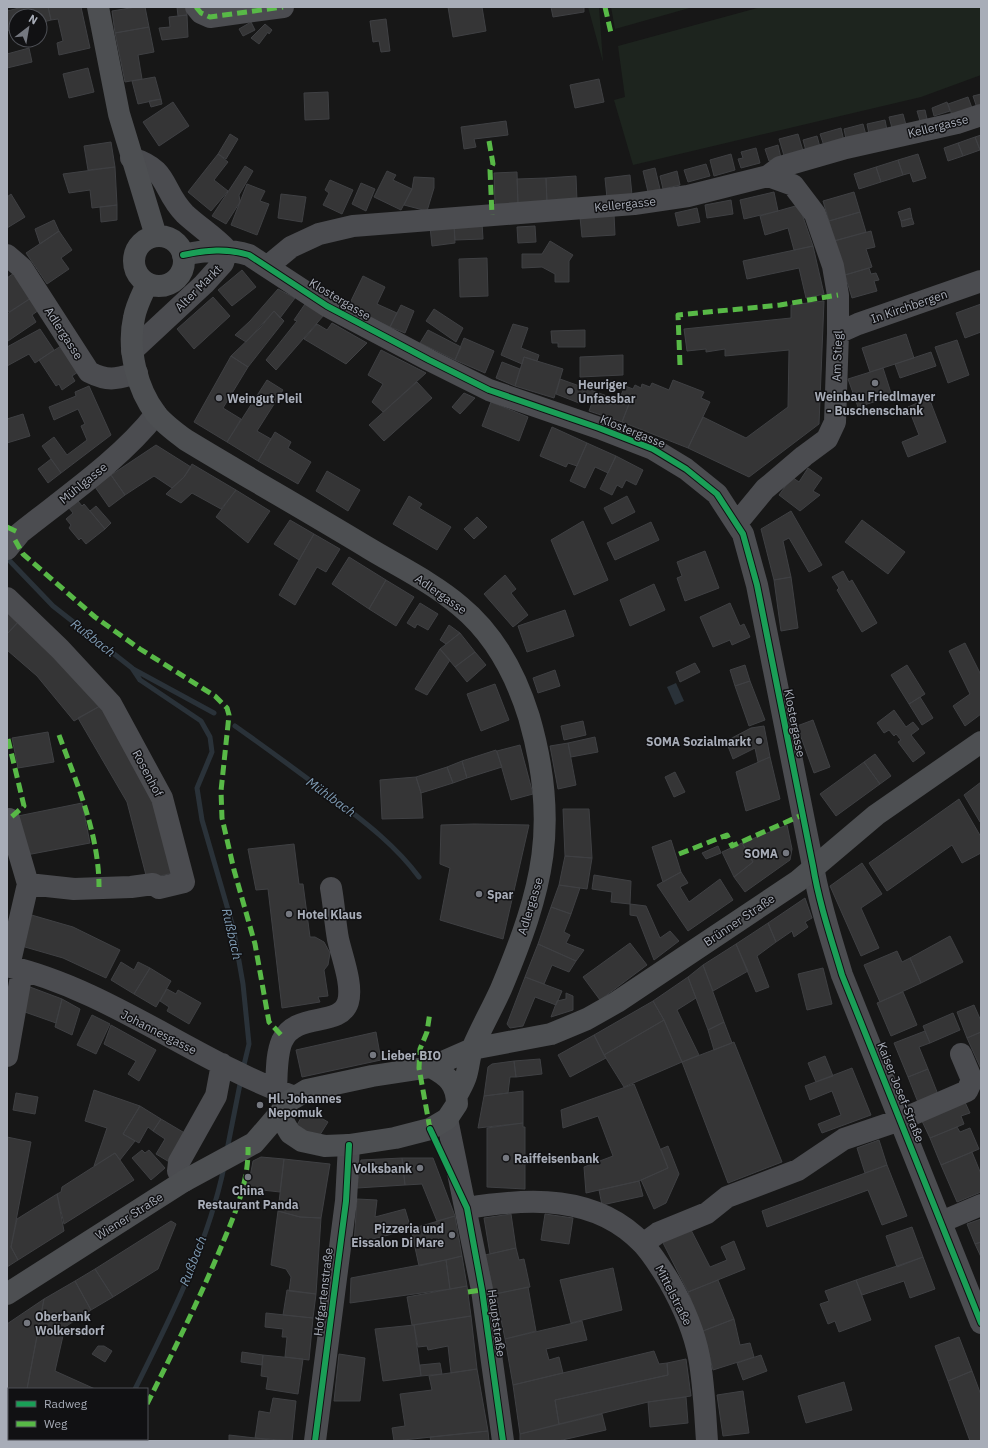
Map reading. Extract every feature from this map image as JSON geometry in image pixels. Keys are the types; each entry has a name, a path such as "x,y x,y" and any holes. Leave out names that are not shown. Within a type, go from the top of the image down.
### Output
{"main road":[{"path":"98,7 119,114 131,158 156,236"},
{"path":"147,284 138,276 133,263 136,250 144,240 156,236 163,236 176,242 183,255"},
{"name":"Alter Markt","path":"147,284 162,287 175,281 183,269 183,255"},
{"name":"Adlergasse","path":"147,284 134,318 132,331 132,351 137,373 149,403 156,414 186,440 445,594 464,609 484,630 508,665 525,703 539,756 545,798 546,836 540,877 528,918 501,989 472,1049 466,1076 457,1096 457,1104 447,1119"},
{"name":"Brünner Straße","path":"279,1094 400,1071 431,1067 472,1049 551,1034 587,1019 623,998 798,881 813,866 876,815 981,742"},
{"path":"431,1067 447,1076 454,1085 457,1096"},
{"path":"279,1094 283,1121 290,1133 302,1141"},
{"path":"246,1147 279,1094"},
{"path":"246,1147 302,1141 325,1146 349,1145 395,1138 430,1129 447,1119"},
{"name":"Wiener Straße","path":"7,1294 194,1176 246,1147"}],"street":[{"path":"196,7 201,13 210,17 283,7"},
{"name":"Kellergasse","path":"268,266 291,247 318,234 353,226 634,204 688,196 768,176 780,167 846,148 958,122 981,115"},
{"name":"Alter Markt","path":"131,158 151,165 157,170 185,214 213,235 227,250 223,263 208,279 132,351"},
{"name":"Am Stiegl","path":"737,523 765,489 831,435 835,422 838,295 833,266 815,214 794,185 768,176"},
{"name":"Klostergasse","path":"183,255 227,250 249,255 327,306 489,390 599,428 670,458 704,482 717,494 743,534 758,584 813,866"},
{"name":"Adlergasse","path":"7,254 22,268 89,372 102,379 116,379 137,373"},
{"name":"In Kirchbergen","path":"838,333 858,324 981,280"},
{"name":"Mühlgasse","path":"10,546 20,533 126,448 143,431 156,414"},
{"name":"Rosenhof","path":"7,598 60,649 111,704 162,798 184,882 159,888 153,884 131,887 74,889 28,884"},
{"path":"7,1056 13,968 28,884 9,819"},
{"name":"Kaiser Josef-Straße","path":"813,866 817,894 842,975 981,1323"},
{"path":"279,1094 279,1053 287,1032 295,1025 336,1016 344,1011 348,1002 350,990 338,938 331,888"},
{"name":"Johannesgasse","path":"13,968 53,980 87,994 279,1094"},
{"path":"643,1244 658,1233 708,1213 726,1197 798,1170 844,1139 900,1120 967,1091 972,1080 961,1054"},
{"path":"194,1176 178,1171 179,1162 216,1096 225,1066"},
{"name":"Hauptstraße","path":"447,1119 467,1208 482,1290 503,1441"},
{"name":"Hofgartenstraße","path":"315,1441 346,1201 349,1145"},
{"name":"Mittelstraße","path":"467,1208 511,1202 538,1201 581,1207 620,1225 643,1244 655,1259 672,1286 694,1338 702,1377 707,1441"},
{"path":"941,1222 981,1205"}],"shaded area":[{"path":"588,7 599,7 603,62"},
{"path":"611,7 693,7 615,29"},
{"path":"761,7 981,7 981,75 921,97 633,165 614,100 625,97 618,46"},
{"path":"676,683 684,701 675,705 667,687"}],"building":[{"path":"48,7 51,20 48,21 48,8 19,8"},
{"path":"48,7 81,7 90,48 59,55 57,43 63,41 58,19 51,20"},
{"path":"145,7 149,27 115,33 112,11"},
{"path":"177,7 186,7 187,15 178,16"},
{"path":"448,7 482,7 486,31 453,37"},
{"path":"551,7 584,7 584,12 553,17"},
{"path":"7,11 8,11 7,31"},
{"path":"187,15 188,37 162,40 159,28 170,27 169,17"},
{"path":"386,19 390,51 381,52 379,41 373,42 370,21"},
{"path":"251,22 255,30 243,36 239,29"},
{"path":"265,24 272,30 269,34 268,32 259,44 251,38"},
{"path":"149,27 154,52 138,55 142,79 125,82 115,33"},
{"path":"29,48 32,62 7,68 7,54"},
{"path":"88,68 94,92 69,98 63,74"},
{"path":"155,77 161,99 138,104 132,81"},
{"path":"599,79 604,102 575,108 570,85"},
{"path":"328,92 329,119 305,120 304,93"},
{"path":"981,94 981,107 977,108 973,96"},
{"path":"968,97 972,108 952,115 948,104"},
{"path":"161,99 162,104 151,107 149,101"},
{"path":"173,102 189,126 159,146 143,122"},
{"path":"947,102 950,111 934,116 932,108"},
{"path":"925,110 927,119 920,121 917,111"},
{"path":"903,114 906,125 892,128 889,117"},
{"path":"885,120 887,130 869,134 867,124"},
{"path":"506,121 508,135 474,139 476,147 464,149 461,127"},
{"path":"863,124 866,135 846,139 844,129"},
{"path":"841,128 844,141 824,146 820,134"},
{"path":"230,134 238,139 226,159 218,154"},
{"path":"798,134 804,154 785,159 779,139"},
{"path":"981,135 981,150 980,150 975,137"},
{"path":"817,136 820,147 806,151 803,140"},
{"path":"975,137 980,150 963,156 958,143"},
{"path":"111,142 115,167 88,170 84,146"},
{"path":"958,143 963,156 948,161 944,148"},
{"path":"778,145 781,158 769,161 765,149"},
{"path":"756,148 760,163 741,168 738,159 743,158 741,152"},
{"path":"218,154 228,162 214,180 228,191 211,211 188,192"},
{"path":"731,154 735,170 714,176 710,160"},
{"path":"918,154 926,178 913,182 910,173 903,175 898,160"},
{"path":"898,160 903,175 881,182 876,167"},
{"path":"706,164 710,176 688,182 684,170"},
{"path":"245,166 253,171 239,195 240,202 226,224 212,216"},
{"path":"115,167 117,205 92,208 90,190 69,193 63,174"},
{"path":"876,167 881,182 859,189 854,174"},
{"path":"655,168 660,189 648,192 643,171"},
{"path":"387,171 396,175 393,180 412,189 401,210 374,197"},
{"path":"677,171 680,185 663,189 660,176"},
{"path":"517,172 518,204 495,204 494,173"},
{"path":"630,175 632,195 607,198 605,178"},
{"path":"576,176 577,201 547,203 546,178"},
{"path":"414,177 434,178 434,188 427,211 404,205 412,189"},
{"path":"546,178 547,203 518,204 517,179"},
{"path":"330,180 353,190 342,214 323,205 329,193 325,190"},
{"path":"361,183 375,189 366,211 352,204"},
{"path":"247,184 265,191 260,201 269,204 257,235 231,225"},
{"path":"774,192 778,211 744,219 740,200"},
{"path":"854,192 860,212 829,221 823,201"},
{"path":"11,194 25,217 7,228 7,197"},
{"path":"281,194 306,197 302,222 278,218"},
{"path":"731,200 733,214 707,218 705,205"},
{"path":"117,205 117,220 101,222 100,207"},
{"path":"799,205 813,246 794,250 788,228 765,235 760,216"},
{"path":"697,208 700,222 678,226 675,213"},
{"path":"910,208 912,218 901,221 898,212"},
{"path":"860,212 866,232 834,241 829,221"},
{"path":"614,214 615,235 582,237 580,217"},
{"path":"912,218 914,224 902,227 901,221"},
{"path":"54,220 59,231 40,244 35,229"},
{"path":"482,223 483,239 455,240 454,225"},
{"path":"454,225 455,243 432,246 430,227"},
{"path":"535,226 536,242 518,243 517,227"},
{"path":"59,231 72,250 61,258 69,269 47,284 26,253"},
{"path":"871,231 875,247 866,249 872,267 845,275 834,241"},
{"path":"550,241 573,255 569,261 569,282 555,282 555,274 542,267 522,268 522,254 542,254"},
{"path":"813,246 824,294 806,298 799,268 747,279 743,261"},
{"path":"487,258 488,296 460,297 459,259"},
{"path":"869,268 871,274 876,273 879,280 874,281 877,291 852,298 845,275"},
{"path":"242,270 256,287 232,306 218,290"},
{"path":"14,273 31,298 9,312 7,309 7,278"},
{"path":"363,276 385,287 377,304 397,313 390,327 348,307"},
{"path":"278,289 295,298 280,318 274,311 246,342 235,335 250,321"},
{"path":"213,297 230,316 194,349 177,329"},
{"path":"31,298 39,310 32,315 36,322 8,341 7,314"},
{"path":"824,301 819,424 749,477 688,448 703,417 746,438 788,407 789,350 725,356 725,349 706,352 706,349 687,351 684,329 791,318 791,305"},
{"path":"305,304 324,315 276,370 266,360 297,321 294,320"},
{"path":"981,304 981,332 965,338 956,313"},
{"path":"401,305 414,311 405,333 390,327"},
{"path":"434,309 463,328 456,342 426,321"},
{"path":"274,311 284,321 248,367 231,356 260,328"},
{"path":"332,323 367,343 346,364 304,339 317,324 327,330"},
{"path":"513,324 528,328 521,348 539,355 537,361 524,357 522,364 501,355"},
{"path":"40,329 54,350 35,363 29,354 7,366 7,347"},
{"path":"428,330 461,347 455,360 420,343"},
{"path":"585,330 585,347 558,347 558,343 552,343 551,331"},
{"path":"906,334 914,358 870,372 862,348"},
{"path":"464,338 494,351 485,373 455,360"},
{"path":"957,340 969,375 948,383 935,347"},
{"path":"61,346 78,372 72,376 75,381 62,390 59,384 56,386 39,360"},
{"path":"381,350 426,373 383,412 372,402 383,384 368,375"},
{"path":"931,352 936,366 900,378 895,364"},
{"path":"623,355 623,375 580,377 580,357"},
{"name":"Weingut Pleil","path":"231,356 248,367 223,408 241,419 227,442 194,422"},
{"path":"524,357 563,369 554,398 515,386"},
{"path":"502,362 520,369 515,386 496,378"},
{"path":"883,368 892,396 858,407 848,379"},
{"name":"Heuriger Unfassbar","path":"560,379 585,388 579,403 556,394"},
{"path":"267,380 283,390 257,431 271,439 258,461 227,442"},
{"path":"673,380 704,392 701,398 710,402 688,448 622,422 629,404 619,400 625,386 633,389 635,385 641,388 642,384 650,387 652,383 669,390"},
{"path":"417,382 432,398 384,441 369,425"},
{"path":"89,386 111,435 61,473 42,446 54,437 67,455 87,440 81,426 85,424 78,409 54,420 49,407 76,396 75,392"},
{"path":"585,388 596,392 594,398 583,394"},
{"path":"596,392 629,404 622,422 589,411"},
{"path":"464,393 475,398 460,414 452,407"},
{"path":"929,398 946,442 908,457 902,442 919,435 908,407"},
{"path":"491,402 528,417 519,441 482,426"},
{"path":"23,414 30,436 7,443 7,419"},
{"path":"552,427 587,443 577,466 568,463 566,467 540,456"},
{"path":"275,432 291,442 288,448 311,462 298,484 258,461"},
{"path":"587,443 616,456 608,473 595,467 585,488 570,481"},
{"path":"156,445 191,467 184,477 172,488 154,476 125,495 111,475"},
{"path":"616,456 643,470 636,485 626,480 622,488 617,485 612,495 600,489"},
{"path":"51,459 61,473 48,483 38,469"},
{"path":"192,464 236,490 221,509 192,493 181,503 166,494 184,477"},
{"path":"808,468 822,478 813,491 820,495 800,511 779,495 792,477 799,482"},
{"path":"327,471 360,490 348,511 316,491"},
{"path":"111,475 125,495 109,507 95,487"},
{"path":"236,490 270,511 248,543 216,517"},
{"path":"409,496 422,504 419,508 451,527 437,550 393,524"},
{"path":"627,496 635,512 612,524 604,508"},
{"path":"78,501 82,506 84,504 105,529 86,544 81,538 79,540 69,528 71,525 66,519 73,513 69,508"},
{"path":"96,506 111,523 105,529 90,511"},
{"path":"791,511 822,565 809,572 789,538 783,541 791,577 774,580 761,529"},
{"path":"477,517 487,527 474,539 464,529"},
{"path":"290,520 314,534 299,560 274,544"},
{"path":"862,520 905,552 888,574 845,542"},
{"path":"583,521 608,580 574,595 551,540"},
{"path":"651,522 659,540 615,560 607,543"},
{"path":"314,534 340,549 326,572 317,567 295,605 279,595"},
{"path":"705,551 719,588 685,601 677,578 682,576 677,562"},
{"path":"349,557 386,580 369,609 332,584"},
{"path":"843,571 849,582 852,580 877,623 862,632 837,590 839,588 832,577"},
{"path":"505,575 516,589 511,593 528,615 513,627 484,594"},
{"path":"791,577 798,628 781,631 774,580"},
{"path":"386,580 414,597 396,626 369,609"},
{"path":"654,584 665,610 630,626 620,600"},
{"path":"420,603 438,614 428,630 417,624 415,628 407,623"},
{"path":"730,603 740,626 744,624 750,637 732,645 730,640 713,647 700,617"},
{"path":"7,607 20,620 7,634"},
{"path":"565,610 574,636 527,652 518,626"},
{"path":"20,620 100,706 74,721 37,676 7,650 7,634"},
{"path":"449,625 460,633 446,644 440,640"},
{"path":"460,633 475,652 455,667 440,649"},
{"path":"965,643 981,675 981,714 965,726 953,706 970,694 949,651"},
{"path":"440,649 450,660 427,695 415,689"},
{"path":"475,652 486,665 467,682 455,667"},
{"path":"695,663 700,672 680,682 676,672"},
{"path":"745,665 750,681 735,686 730,670"},
{"path":"907,665 925,694 909,704 891,675"},
{"path":"555,670 560,686 538,693 533,678"},
{"path":"750,681 765,720 749,726 735,686"},
{"path":"495,684 509,720 481,731 467,694"},
{"path":"920,697 933,718 922,725 909,704"},
{"path":"100,706 155,795 177,872 147,879 127,802 78,718"},
{"path":"894,710 906,727 913,722 919,729 911,735 925,753 913,762 898,742 901,740 896,734 894,736 889,730 884,733 877,723"},
{"path":"813,720 830,767 814,773 797,726"},
{"path":"583,721 586,735 564,740 561,726"},
{"path":"764,726 770,757 758,762 755,748 733,759 726,741 751,728"},
{"path":"48,732 54,762 18,768 12,738"},
{"path":"595,737 598,752 571,757 568,743"},
{"path":"568,743 576,785 558,789 550,746"},
{"path":"520,745 533,794 511,800 497,751"},
{"path":"496,750 502,767 467,778 462,761"},
{"path":"875,754 891,776 880,784 864,762"},
{"path":"770,757 780,799 746,811 736,772"},
{"path":"462,761 467,778 453,783 447,767"},
{"path":"864,762 880,784 836,816 820,794"},
{"path":"447,767 453,783 421,793 416,777"},
{"path":"675,772 685,792 674,797 665,777"},
{"path":"416,777 421,793 423,818 382,819 380,780"},
{"path":"981,782 981,821 980,822 964,795"},
{"path":"959,799 981,837 981,853 962,863 952,845 887,891 869,863"},
{"path":"82,803 90,843 21,856 13,817"},
{"path":"563,809 589,809 592,858 565,856"},
{"name":"Spar","path":"441,825 529,825 503,939 440,920 450,868 440,864"},
{"path":"787,825 792,849 790,860 745,892 734,877 753,862 742,843"},
{"path":"671,840 681,872 663,882 652,847"},
{"path":"742,843 753,862 734,877 722,852"},
{"name":"Hotel Klaus","path":"294,844 299,884 303,884 310,937 315,937 324,942 330,953 328,965 324,970 328,996 318,997 320,1002 282,1008 268,889 256,890 248,849"},
{"path":"718,846 721,853 706,859 702,853"},
{"path":"565,856 592,858 587,889 559,885"},
{"path":"862,863 882,894 861,908 879,948 861,956 830,886"},
{"path":"681,872 688,883 680,887 689,902 720,879 733,900 688,931 657,885"},
{"path":"594,875 631,881 630,904 611,902 612,892 592,889"},
{"path":"559,885 580,888 571,914 551,907"},
{"path":"805,898 812,918 805,922 808,927 794,937 792,931 776,942 768,923"},
{"path":"630,904 646,906 660,938 670,931 679,941 654,960 637,916 630,915"},
{"path":"551,907 571,914 564,932 570,935 566,943 584,950 576,961 538,944"},
{"path":"28,914 73,927 120,950 106,978 63,958 18,945"},
{"path":"768,923 776,942 757,956 769,987 756,992 736,944"},
{"path":"950,936 963,962 921,983 910,958"},
{"path":"630,943 647,965 600,1000 583,977"},
{"path":"538,944 576,961 569,972 552,965 544,984 525,977"},
{"path":"736,944 748,971 713,991 703,965"},
{"path":"897,951 902,962 910,958 921,983 880,1002 864,965"},
{"path":"121,962 134,970 138,962 150,968 134,994 111,980"},
{"path":"703,965 724,1022 708,1030 688,977"},
{"path":"150,968 171,981 156,1007 134,994"},
{"path":"823,968 832,1004 807,1010 798,974"},
{"path":"525,977 562,991 556,1005 535,997 523,1026 510,1028 507,1024"},
{"path":"688,977 696,998 677,1010 699,1055 682,1062 664,1020 653,1001"},
{"path":"30,987 62,999 56,1023 22,1011"},
{"path":"167,989 176,994 178,990 201,1003 189,1024 167,1011 169,1007 160,1001"},
{"path":"903,992 917,1025 891,1036 877,1003"},
{"path":"566,993 573,996 573,1010 551,1017 557,1001 566,999"},
{"path":"62,999 80,1009 72,1035 55,1027"},
{"path":"653,1001 664,1020 604,1055 594,1035"},
{"path":"974,1005 981,1021 981,1032 967,1038 957,1012"},
{"path":"953,1013 960,1030 930,1043 923,1026"},
{"path":"92,1015 110,1024 96,1054 77,1045"},
{"path":"664,1020 682,1062 624,1087 604,1055"},
{"path":"724,1022 732,1043 714,1050 708,1030"},
{"path":"111,1025 156,1050 139,1081 128,1074 136,1061 104,1044"},
{"path":"925,1031 930,1043 919,1047 928,1069 908,1077 894,1043"},
{"path":"376,1032 381,1060 302,1077 296,1050"},
{"path":"981,1032 981,1069 967,1038"},
{"path":"594,1035 606,1058 570,1077 558,1055"},
{"path":"734,1042 782,1162 728,1183 682,1062"},
{"path":"825,1056 833,1076 816,1082 808,1063"},
{"path":"540,1059 542,1074 516,1077 514,1061"},
{"path":"514,1061 516,1077 510,1077 508,1093 484,1096 488,1067 492,1064"},
{"path":"852,1068 871,1115 822,1133 818,1124 841,1115 832,1091 810,1100 805,1086"},
{"path":"928,1069 939,1097 919,1105 908,1077"},
{"path":"634,1084 668,1168 639,1181 586,1193 584,1167 613,1156 598,1116 563,1128 561,1110"},
{"path":"94,1090 140,1106 123,1134 135,1141 120,1160 115,1153 94,1166 107,1128 85,1121"},
{"path":"523,1091 523,1123 478,1128 484,1096"},
{"path":"16,1093 38,1097 35,1114 13,1110"},
{"path":"964,1100 970,1113 961,1116 964,1124 930,1138 921,1119"},
{"path":"140,1106 161,1119 153,1131 148,1127 139,1143 123,1134"},
{"path":"306,1109 328,1122 318,1138 297,1125"},
{"path":"161,1119 188,1135 171,1163 156,1154 165,1139 153,1131"},
{"name":"Raiffeisenbank","path":"523,1123 523,1127 525,1127 525,1189 487,1187 487,1128"},
{"path":"957,1127 960,1132 970,1128 979,1149 941,1165 930,1138"},
{"path":"7,1137 31,1142 11,1247 18,1260 7,1267"},
{"path":"879,1140 887,1165 865,1173 857,1148"},
{"path":"668,1146 679,1174 666,1203 654,1209 641,1180 668,1168 661,1149"},
{"path":"142,1150 145,1153 149,1150 165,1168 151,1180 132,1158"},
{"path":"972,1152 981,1174 981,1192 957,1202 941,1165"},
{"path":"115,1153 134,1180 64,1224 57,1194 61,1192 62,1187"},
{"path":"261,1157 284,1159 280,1192 244,1188 246,1177 250,1177 253,1161"},
{"path":"402,1158 405,1185 357,1188 361,1160"},
{"path":"402,1158 433,1158 455,1216 437,1221 422,1184 405,1185"},
{"path":"284,1159 330,1164 321,1218 300,1217 278,1211"},
{"path":"887,1165 907,1216 882,1225 868,1190 767,1227 762,1211"},
{"path":"639,1181 643,1196 602,1205 599,1190"},
{"path":"57,1194 64,1231 18,1260 11,1247 17,1219"},
{"path":"357,1199 377,1200 375,1217 405,1209 411,1229 354,1244"},
{"path":"278,1211 300,1217 321,1218 316,1294 289,1291 291,1277 286,1269 271,1265"},
{"path":"511,1214 516,1248 490,1254 484,1218"},
{"path":"545,1214 573,1218 569,1244 541,1240"},
{"path":"455,1216 462,1256 419,1266 411,1229"},
{"path":"981,1219 981,1242 975,1244 967,1224"},
{"path":"171,1221 176,1224 158,1269 113,1297 95,1269"},
{"path":"688,1224 710,1267 727,1260 721,1247 734,1241 745,1269 688,1292 661,1239"},
{"path":"912,1227 923,1257 897,1267 886,1236"},
{"path":"981,1242 981,1257 975,1244"},
{"path":"516,1248 519,1260 524,1259 530,1287 494,1294 485,1255"},
{"path":"462,1256 467,1286 450,1289 446,1260"},
{"path":"923,1257 935,1289 910,1298 904,1281 862,1295 856,1280"},
{"path":"446,1260 450,1289 350,1303 351,1278"},
{"path":"613,1268 622,1310 571,1323 560,1280"},
{"path":"95,1269 113,1297 91,1310 75,1281"},
{"path":"718,1280 734,1319 703,1331 688,1292"},
{"path":"856,1280 871,1320 839,1332 835,1321 828,1324 820,1304 829,1301 825,1291"},
{"path":"75,1281 91,1310 65,1327 55,1371 93,1388 27,1388 44,1299"},
{"path":"467,1286 471,1316 412,1325 407,1297"},
{"path":"528,1287 536,1331 505,1339 496,1294"},
{"path":"287,1290 316,1294 313,1318 283,1315"},
{"path":"44,1299 27,1388 8,1388 8,1410 7,1409 7,1324"},
{"path":"266,1313 313,1318 309,1360 285,1357 287,1337 282,1337 283,1329 265,1327"},
{"path":"471,1316 477,1369 451,1373 448,1346 428,1350 427,1346 418,1347 414,1325"},
{"path":"734,1319 740,1345 750,1343 754,1357 713,1370 703,1331"},
{"path":"582,1321 587,1340 546,1349 549,1360 559,1357 563,1373 513,1385 505,1339"},
{"path":"414,1325 421,1376 383,1381 375,1329"},
{"path":"959,1337 972,1371 948,1381 935,1346"},
{"path":"98,1346 104,1346 112,1351 105,1362 92,1354"},
{"path":"654,1351 659,1364 667,1363 668,1375 555,1400 559,1424 520,1434 513,1385"},
{"path":"242,1352 263,1355 262,1365 241,1362"},
{"path":"339,1354 365,1358 360,1401 334,1401"},
{"path":"263,1355 303,1359 298,1394 266,1389 268,1377 261,1376"},
{"path":"761,1355 767,1371 743,1380 737,1363"},
{"path":"686,1359 691,1396 648,1402 559,1424 555,1400 668,1375 667,1363"},
{"path":"440,1363 442,1374 421,1376 420,1365"},
{"path":"477,1369 488,1431 394,1441 392,1428 405,1426 400,1394 432,1390 429,1376"},
{"path":"972,1371 981,1395 981,1441 970,1441 948,1381"},
{"path":"844,1382 852,1410 806,1423 798,1396"},
{"path":"743,1391 749,1433 723,1436 717,1395"},
{"path":"686,1397 688,1423 650,1427 648,1402"},
{"path":"273,1398 296,1401 292,1441 255,1438 259,1411 270,1413"},
{"path":"602,1414 606,1430 558,1441 520,1441 520,1434"},
{"path":"488,1431 489,1441 431,1441 430,1437"},
{"path":"229,1435 255,1438 277,1441 229,1441"}],"waterway":[{"name":"Rußbach","path":"7,558 53,606 132,668 140,680 201,721 210,737 212,752 197,788 202,820 233,927 243,984 249,1044 243,1069"},
{"name":"Mühlbach","path":"133,669 214,713"},
{"name":"Mühlbach","path":"235,726 311,781 369,826 401,855 419,877"},
{"name":"Rußbach","path":"227,1150 241,1079"},
{"name":"Rußbach","path":"135,1388 187,1281 208,1224 224,1167"}],"marked path":[{"path":"196,7 201,13 210,17 283,7"},
{"path":"605,7 611,33"},
{"path":"489,141 493,164 490,170 492,215"},
{"path":"680,365 678,315 780,305 838,295"},
{"path":"7,527 20,533"},
{"path":"15,540 23,554 95,617 140,649 215,696 227,708 229,715 221,791 222,818 234,870 255,944 269,1022 284,1038"},
{"path":"59,735 86,810 95,848 99,887"},
{"path":"8,739 24,806 9,819"},
{"path":"679,854 727,835 732,846 802,815"},
{"path":"430,1012 427,1032 420,1049 419,1068 430,1129"},
{"path":"148,1402 193,1310 230,1226 243,1188 248,1161 248,1147"},
{"path":"468,1292 482,1290"}],"cycle path":[{"path":"183,255 216,250 233,251 249,255 327,306 429,360 489,390 599,428 653,449 686,469 717,494 743,534 757,585 816,880 842,975 981,1323"},
{"path":"430,1129 467,1208 482,1290 503,1441"},
{"path":"315,1441 346,1201 349,1145"}],"place":[{"name":"Weinbau Friedlmayer - Buschenschank","path":"875,383"},
{"name":"Heuriger Unfassbar","path":"570,391"},
{"name":"Weingut Pleil","path":"219,398"},
{"name":"SOMA Sozialmarkt","path":"759,741"},
{"name":"SOMA","path":"786,853"},
{"name":"Spar","path":"479,894"},
{"name":"Hotel Klaus","path":"289,914"},
{"name":"Lieber BIO","path":"373,1055"},
{"name":"Hl. Johannes Nepomuk","path":"260,1105"},
{"name":"Raiffeisenbank","path":"506,1158"},
{"name":"Volksbank","path":"420,1168"},
{"name":"China Restaurant Panda","path":"248,1177"},
{"name":"Pizzeria und Eissalon Di Mare","path":"452,1235"},
{"name":"Oberbank Wolkersdorf","path":"27,1323"}]}
